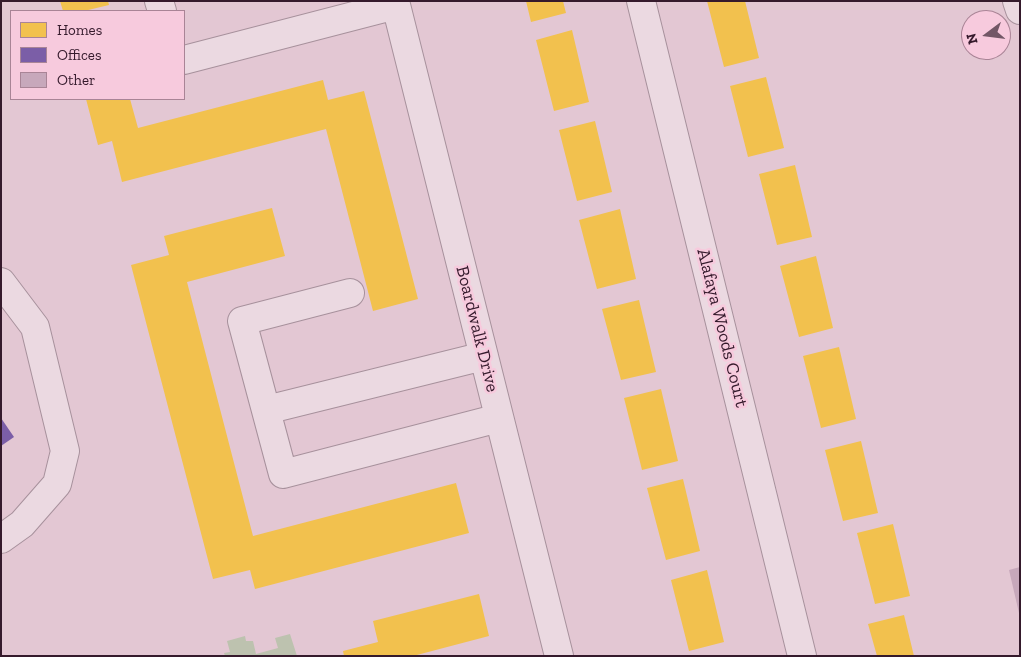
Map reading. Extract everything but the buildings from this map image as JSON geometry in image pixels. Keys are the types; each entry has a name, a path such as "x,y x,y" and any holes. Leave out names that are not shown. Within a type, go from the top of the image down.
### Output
{"street":[{"name":"Alafaya Woods Court","path":"641,1 802,656"},
{"path":"1018,1 1020,10"},
{"path":"185,60 395,3"},
{"name":"Boardwalk Drive","path":"395,3 560,656"},
{"path":"1,282 35,327 65,451 57,484 22,524 1,539"},
{"path":"350,293 242,321 284,474 500,418"},
{"path":"266,410 484,356"}],"shaded area":[{"path":"290,634 297,656 225,656 224,653 230,652 227,641 245,636 246,641 253,641 256,654 278,648 275,638"}]}
